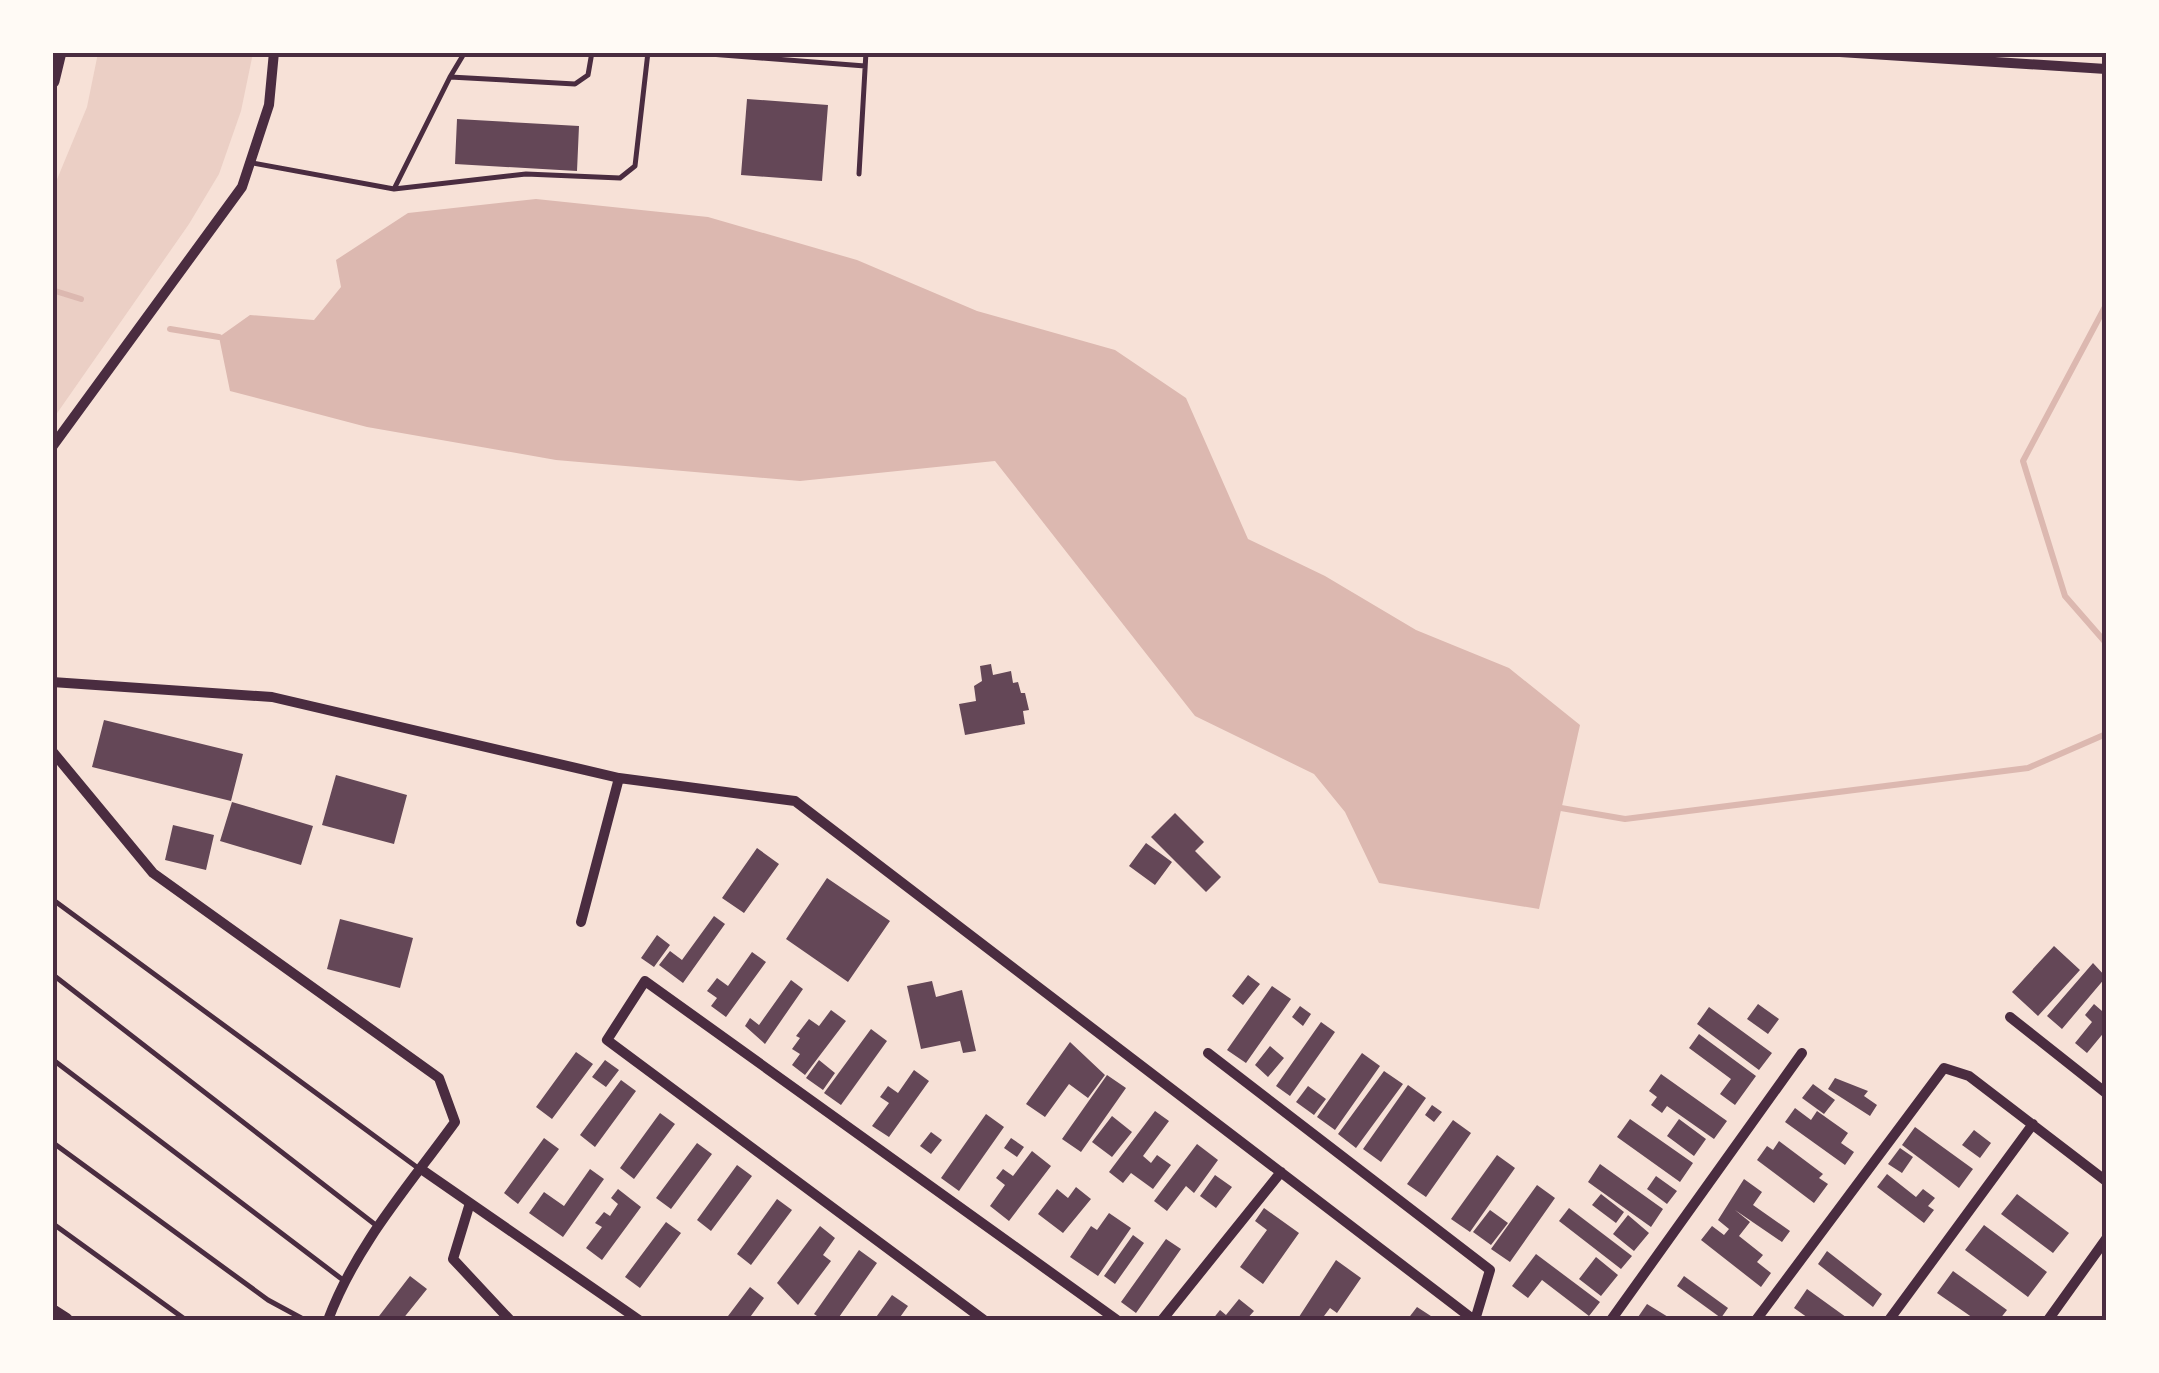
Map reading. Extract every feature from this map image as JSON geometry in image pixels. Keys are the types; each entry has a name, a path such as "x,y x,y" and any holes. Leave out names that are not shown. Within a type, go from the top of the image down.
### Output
{"main road":[{"path":"52,81 59,52"}],"street":[{"path":"52,448 242,187 268,106 274,52"},
{"path":"1840,52 2106,69"},
{"path":"52,682 272,697 619,778 795,802 1475,1320 1490,1270 1208,1053"},
{"path":"52,751 154,873 439,1078 455,1122 377,1226 344,1280 328,1320"},
{"path":"581,922 619,778"},
{"path":"984,1320 607,1040 645,981 1117,1320"},
{"path":"2010,1017 2106,1093"},
{"path":"1611,1320 1802,1053"},
{"path":"1756,1320 1944,1068 1969,1076 2106,1181"},
{"path":"1889,1320 2033,1124"},
{"path":"421,1170 639,1320"},
{"path":"1162,1320 1280,1172"},
{"path":"470,1203 452,1259 510,1320"},
{"path":"2048,1320 2106,1239"},
{"path":"52,1311 66,1320"}],"lane":[{"path":"394,189 465,52"},
{"path":"450,77 575,84 588,75 592,52"},
{"path":"250,163 394,189 526,174 620,178 635,166 648,52"},
{"path":"684,52 866,66"},
{"path":"859,174 866,52"},
{"path":"52,899 421,1170"},
{"path":"52,974 377,1226"},
{"path":"52,1059 344,1280"},
{"path":"52,1142 268,1300 304,1320"},
{"path":"52,1223 186,1320"}],"shaded area":[{"path":"98,53 253,53 241,111 219,174 189,224 53,419 53,189 87,107"},
{"path":"536,199 708,217 857,260 977,311 1115,350 1186,398 1248,539 1325,576 1416,630 1509,668 1580,725 1539,909 1379,883 1345,812 1314,774 1195,716 995,461 800,481 556,460 367,427 230,391 219,337 250,315 314,320 341,287 336,260 408,213"}],"building":[{"path":"747,99 828,105 822,181 741,175"},
{"path":"457,119 579,126 577,171 455,164"},
{"path":"991,664 993,675 1011,671 1013,683 1018,682 1021,693 1025,693 1029,710 1023,711 1025,724 965,735 959,704 976,701 974,686 982,681 980,666"},
{"path":"104,720 243,754 231,801 92,767"},
{"path":"336,775 407,795 394,844 322,825"},
{"path":"232,802 313,826 301,865 220,841"},
{"path":"1175,813 1204,842 1195,851 1221,877 1206,892 1151,837"},
{"path":"173,825 214,835 206,870 165,860"},
{"path":"1146,843 1172,862 1155,885 1129,866"},
{"path":"757,848 779,864 744,913 722,898"},
{"path":"827,878 890,921 848,982 786,939"},
{"path":"714,916 725,924 683,983 659,965 670,951 682,960"},
{"path":"340,919 413,938 400,988 327,969"},
{"path":"657,935 670,945 654,967 641,958"},
{"path":"2054,946 2080,970 2038,1016 2012,992"},
{"path":"752,952 766,962 726,1017 711,1006 717,998 707,991 717,978 728,986"},
{"path":"2093,963 2106,977 2062,1029 2047,1016"},
{"path":"1248,975 1260,984 1243,1005 1232,996"},
{"path":"791,980 803,989 765,1044 745,1026 750,1018 759,1025"},
{"path":"932,981 936,997 962,990 976,1051 963,1053 960,1041 921,1049 907,986"},
{"path":"1272,986 1291,999 1246,1063 1227,1050"},
{"path":"1758,1004 1779,1019 1768,1034 1747,1019"},
{"path":"2094,1004 2102,1011 2106,1006 2106,1030 2087,1053 2075,1043 2092,1022 2085,1015"},
{"path":"1300,1006 1311,1014 1303,1026 1292,1017"},
{"path":"1709,1007 1772,1053 1759,1070 1697,1024"},
{"path":"831,1010 846,1021 805,1075 792,1065 800,1054 792,1049 800,1038 796,1036 809,1019 819,1026"},
{"path":"1321,1022 1335,1032 1290,1096 1276,1086"},
{"path":"871,1029 887,1041 841,1105 824,1093"},
{"path":"1699,1034 1756,1076 1735,1105 1720,1094 1731,1079 1689,1048"},
{"path":"1070,1042 1105,1075 1088,1098 1069,1084 1045,1117 1026,1104"},
{"path":"1270,1046 1284,1058 1268,1077 1255,1065"},
{"path":"576,1052 593,1064 552,1119 536,1107"},
{"path":"1362,1053 1380,1066 1335,1130 1317,1117"},
{"path":"605,1060 619,1070 606,1087 592,1077"},
{"path":"819,1060 835,1073 823,1090 806,1078"},
{"path":"914,1070 929,1081 889,1137 872,1126 889,1103 880,1097 888,1086 898,1093"},
{"path":"1384,1071 1403,1084 1356,1148 1338,1134"},
{"path":"1661,1074 1727,1121 1714,1139 1667,1106 1662,1113 1651,1105 1657,1097 1649,1091"},
{"path":"1107,1075 1126,1088 1081,1152 1062,1139"},
{"path":"1835,1078 1868,1091 1864,1096 1877,1105 1870,1116 1828,1089"},
{"path":"621,1080 636,1091 595,1147 580,1135"},
{"path":"1813,1084 1835,1100 1824,1114 1802,1098"},
{"path":"1408,1085 1426,1098 1381,1162 1363,1149"},
{"path":"1308,1086 1326,1099 1314,1115 1296,1102"},
{"path":"1432,1105 1442,1112 1434,1122 1425,1115"},
{"path":"1795,1108 1811,1120 1817,1111 1848,1133 1841,1143 1854,1152 1845,1165 1785,1122"},
{"path":"1155,1111 1169,1121 1143,1156 1151,1163 1157,1155 1171,1165 1153,1189 1131,1173 1123,1183 1109,1172"},
{"path":"660,1113 675,1124 634,1179 620,1168"},
{"path":"986,1114 1004,1127 959,1191 941,1178"},
{"path":"1112,1116 1132,1132 1112,1157 1092,1142"},
{"path":"1630,1119 1693,1163 1680,1182 1617,1137"},
{"path":"1679,1119 1706,1139 1694,1156 1667,1136"},
{"path":"1453,1120 1471,1133 1426,1197 1407,1184"},
{"path":"1915,1127 1973,1169 1959,1188 1902,1145"},
{"path":"1974,1130 1991,1143 1980,1158 1962,1145"},
{"path":"931,1132 942,1140 931,1154 920,1146"},
{"path":"544,1138 559,1149 518,1204 504,1193"},
{"path":"1011,1138 1024,1147 1017,1157 1004,1148"},
{"path":"1779,1141 1823,1174 1819,1178 1828,1184 1814,1203 1757,1160 1767,1146 1773,1150"},
{"path":"697,1143 712,1154 671,1209 656,1198"},
{"path":"1197,1144 1218,1160 1194,1193 1186,1186 1167,1211 1154,1201"},
{"path":"1900,1148 1913,1157 1902,1173 1888,1164"},
{"path":"1032,1151 1051,1166 1009,1221 990,1206 1005,1185 996,1178 1003,1169 1013,1176"},
{"path":"1497,1155 1515,1168 1470,1232 1451,1219"},
{"path":"1600,1164 1663,1209 1651,1227 1588,1182"},
{"path":"737,1165 752,1176 711,1231 697,1220"},
{"path":"590,1169 604,1179 563,1237 529,1213 544,1192 564,1206"},
{"path":"1887,1174 1916,1197 1923,1189 1935,1198 1928,1206 1934,1210 1924,1223 1877,1187"},
{"path":"1215,1175 1232,1187 1216,1208 1200,1196"},
{"path":"1656,1176 1677,1191 1667,1204 1647,1189"},
{"path":"1744,1179 1762,1192 1753,1205 1790,1231 1782,1242 1735,1210 1750,1222 1739,1236 1763,1255 1757,1262 1771,1273 1761,1287 1701,1240 1712,1226 1724,1235 1729,1229 1718,1220"},
{"path":"1537,1185 1555,1198 1510,1262 1491,1249"},
{"path":"1076,1187 1091,1199 1063,1233 1038,1214 1057,1189 1068,1198"},
{"path":"618,1189 641,1207 602,1260 586,1248 602,1227 595,1223 604,1212 610,1216 618,1204 611,1198"},
{"path":"1601,1194 1624,1212 1616,1223 1592,1205"},
{"path":"2017,1194 2069,1233 2053,1253 2001,1214"},
{"path":"777,1199 792,1210 751,1265 737,1254"},
{"path":"1264,1208 1299,1233 1263,1284 1240,1267 1267,1230 1255,1221"},
{"path":"1569,1208 1632,1256 1621,1269 1559,1221"},
{"path":"1490,1210 1508,1223 1491,1245 1473,1232"},
{"path":"1109,1213 1131,1228 1098,1276 1070,1257 1091,1226 1097,1230"},
{"path":"1628,1215 1649,1233 1634,1251 1613,1234"},
{"path":"666,1222 681,1233 640,1288 625,1277"},
{"path":"1984,1225 2047,1272 2028,1297 1965,1250"},
{"path":"820,1226 835,1238 823,1255 831,1261 798,1305 777,1283"},
{"path":"1133,1235 1144,1243 1115,1284 1104,1276"},
{"path":"1166,1239 1181,1249 1136,1313 1121,1302"},
{"path":"859,1250 877,1263 837,1320 823,1320 814,1314"},
{"path":"1827,1251 1882,1294 1873,1307 1818,1264"},
{"path":"1536,1254 1600,1302 1589,1316 1542,1280 1528,1298 1512,1286"},
{"path":"1596,1257 1618,1275 1601,1296 1579,1279"},
{"path":"1336,1260 1361,1278 1337,1313 1330,1308 1321,1320 1297,1320"},
{"path":"1953,1271 2007,1310 1999,1320 1976,1320 1937,1293"},
{"path":"410,1276 427,1289 402,1320 376,1320"},
{"path":"1684,1276 1728,1308 1721,1318 1677,1286"},
{"path":"750,1287 764,1298 748,1320 725,1320"},
{"path":"1807,1289 1850,1320 1811,1320 1794,1308"},
{"path":"892,1295 908,1306 898,1320 874,1320"},
{"path":"1239,1299 1254,1311 1246,1320 1212,1320 1220,1310 1226,1315"},
{"path":"1647,1304 1673,1320 1636,1320"},
{"path":"1417,1307 1437,1320 1407,1320"}],"waterway":[{"path":"52,290 81,299"},
{"path":"2106,305 2023,461 2065,596 2106,643"},
{"path":"170,329 219,337"},
{"path":"1561,808 1625,819 2028,768 2106,734"}]}
